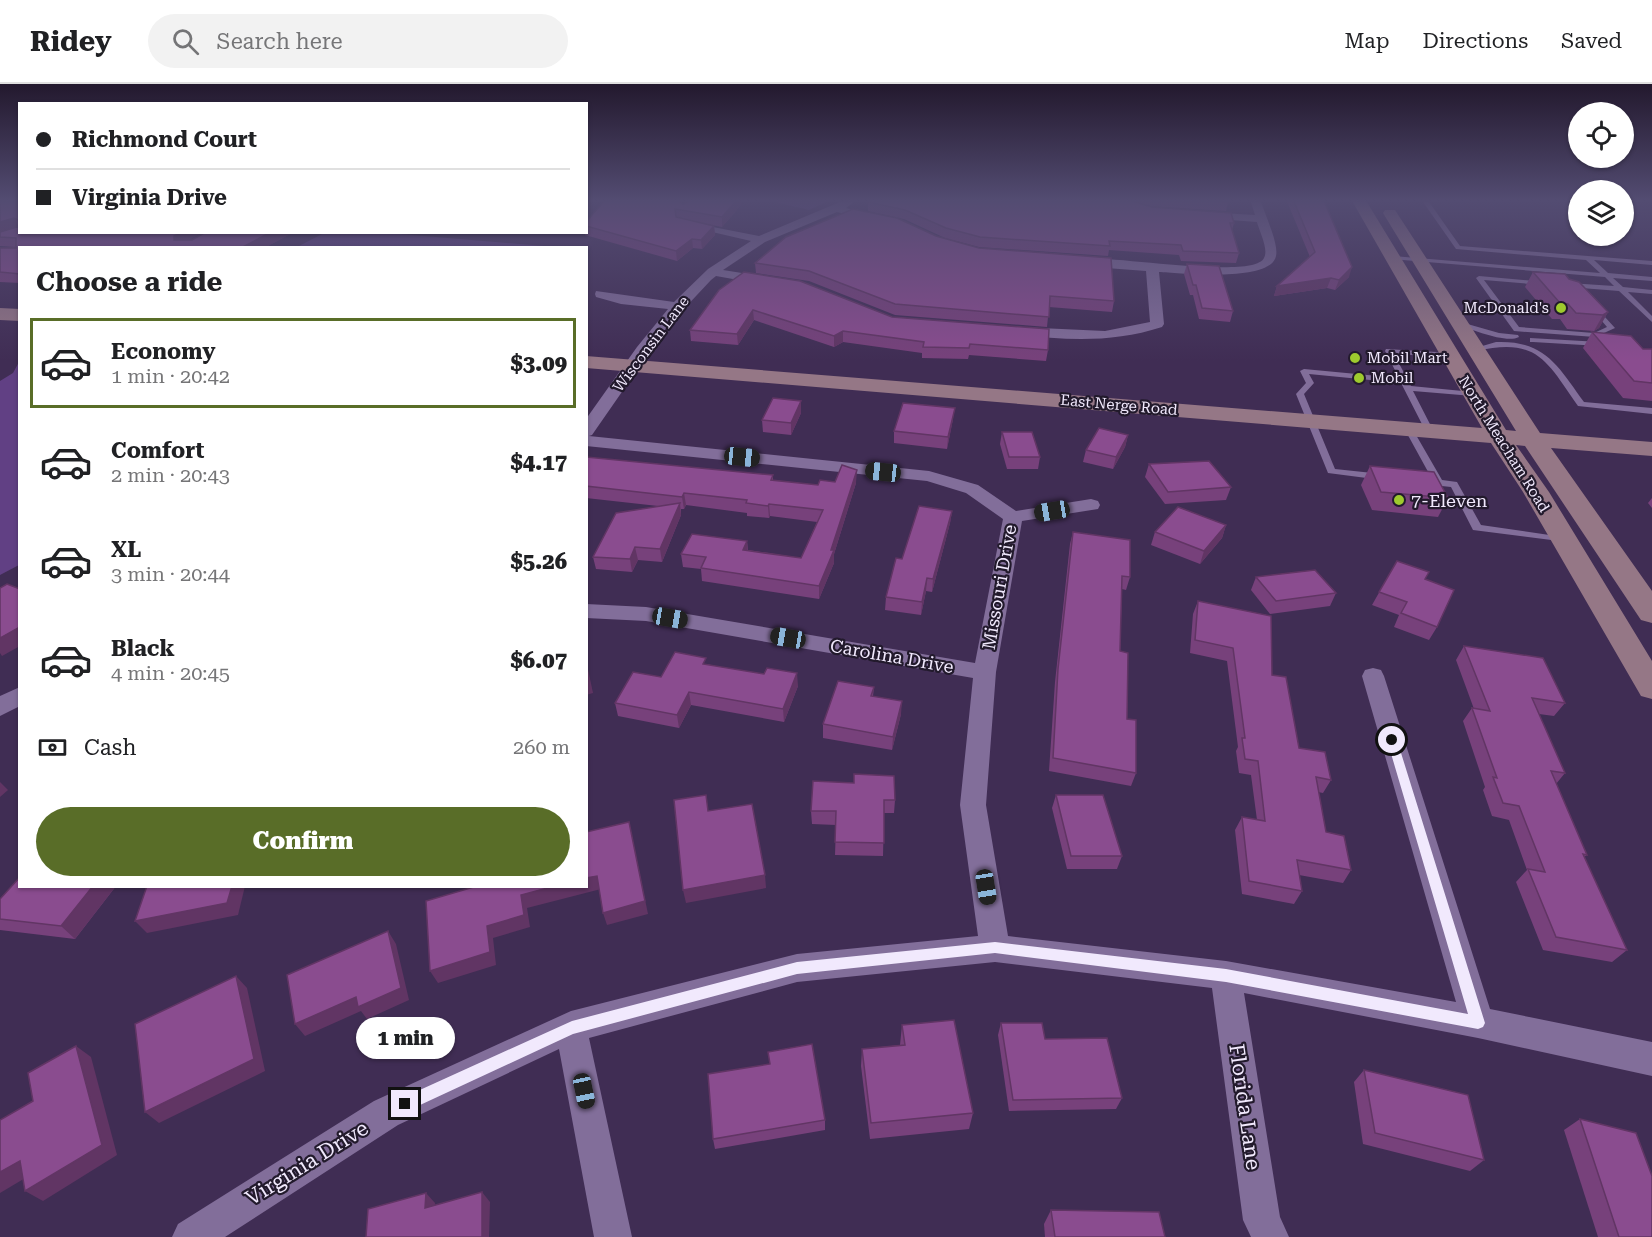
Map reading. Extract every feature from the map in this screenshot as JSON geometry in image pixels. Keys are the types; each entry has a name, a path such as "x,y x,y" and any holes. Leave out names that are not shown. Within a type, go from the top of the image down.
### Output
{"main road":[{"name":"North Meacham Road","path":"1390,253 1497,435 1536,492 1652,688"},
{"name":"North Meacham Road","path":"1415,253 1532,438 1652,613"},
{"path":"0,314 18,315"},
{"name":"East Nerge Road","path":"588,362 1652,448"},
{"path":"1506,398 1551,418 1652,448"}],"street":[{"name":"Wisconsin Lane","path":"588,429 676,306 712,272 741,253"},
{"path":"1068,261 1229,270 1263,265 1270,259 1271,253"},
{"path":"1009,330 1103,338 1136,333 1157,324 1152,267"},
{"path":"712,272 782,283"},
{"path":"601,294 621,300 676,306"},
{"name":"Missouri Drive","path":"588,441 929,477 972,489 1013,517 985,672 973,805 995,948"},
{"path":"1013,517 1091,505"},
{"name":"Carolina Drive","path":"588,611 646,614 985,672"},
{"path":"1373,675 1478,1023"},
{"name":"Virginia Drive","path":"191,1237 386,1113 572,1027 797,968 995,948 1226,975 1652,1059"},
{"name":"Florida Lane","path":"1226,975 1262,1220 1269,1237"},
{"path":"572,1027 613,1237"}],"lane":[{"path":"1520,253 1652,263"},
{"path":"1393,258 1652,279"},
{"path":"1443,262 1454,258 1652,273"},
{"path":"1588,258 1652,320"},
{"path":"1554,284 1479,278 1517,329 1595,335 1611,328 1590,303"},
{"path":"1565,285 1652,292"},
{"path":"1576,286 1583,294"},
{"path":"1460,323 1498,335 1533,340 1605,344"},
{"path":"1533,340 1549,352 1581,404 1652,411"},
{"path":"1476,349 1510,342 1549,352"},
{"path":"1438,482 1406,384 1389,351 1450,355"},
{"path":"1390,477 1331,471 1300,394 1310,383 1304,371 1473,394"},
{"path":"1414,480 1454,484 1477,528 1563,540"}],"shaded area":[{"path":"18,364 18,566 0,575 0,381 13,373"}],"building":[{"path":"0,253 18,253 18,274 0,272"},
{"path":"767,253 1042,253 1111,258 1114,301 1050,296 1049,317 895,304 809,271 755,263"},
{"path":"1314,253 1346,253 1352,267 1339,280 1331,278 1277,286"},
{"path":"1187,264 1219,266 1233,311 1202,308"},
{"path":"744,272 800,281 892,317 1049,329 1048,350 970,344 969,348 923,347 924,342 843,331 834,336 753,310 737,334 690,330 719,290"},
{"path":"1533,272 1565,274 1569,279 1579,282 1608,312 1603,315 1576,313 1568,304 1560,303"},
{"path":"1592,332 1631,336 1643,349 1652,349 1652,383 1634,381"},
{"path":"773,398 801,401 791,423 762,420"},
{"path":"903,403 955,408 948,437 894,431"},
{"path":"1099,428 1128,435 1116,457 1086,450"},
{"path":"1002,432 1032,432 1040,457 1009,457"},
{"path":"588,457 773,475 771,480 818,485 820,480 835,482 842,465 857,470 831,550 834,550 819,586 701,568 706,557 681,554 692,534 747,541 743,550 801,558 823,510 769,504 768,506 746,503 747,500 684,493 682,497 588,486"},
{"path":"1209,461 1231,487 1168,492 1149,464"},
{"path":"1370,466 1434,472 1448,498 1381,492"},
{"path":"680,503 660,549 635,547 630,559 593,557 616,513"},
{"path":"919,506 952,511 933,579 927,578 922,602 886,597 896,558 902,559"},
{"path":"1178,507 1226,525 1204,551 1155,532"},
{"path":"1073,532 1130,540 1130,577 1122,576 1120,651 1128,653 1127,719 1136,720 1136,773 1053,758 1058,669"},
{"path":"1397,561 1429,572 1425,579 1454,590 1437,627 1401,613 1407,602 1379,592"},
{"path":"1315,570 1336,593 1276,601 1256,577"},
{"path":"7,584 18,588 18,628 0,638 0,588"},
{"path":"1198,601 1271,616 1272,675 1286,677 1299,748 1325,752 1331,780 1316,777 1326,832 1344,836 1351,870 1297,860 1302,891 1249,881 1242,817 1265,821 1258,761 1245,759 1242,738 1245,738 1233,648 1195,640"},
{"path":"1464,646 1543,658 1565,703 1532,698 1565,773 1551,771 1587,855 1583,854 1627,950 1556,937 1528,869 1545,872 1519,806 1503,803 1493,777 1497,778 1472,708 1490,711"},
{"path":"675,652 706,658 703,664 764,674 767,668 797,673 783,709 689,692 677,715 615,703 633,672 661,677"},
{"path":"838,681 874,687 871,696 902,701 893,737 823,724"},
{"path":"854,774 894,776 895,800 884,800 884,843 835,842 836,811 811,811 813,781 854,783"},
{"path":"706,795 708,811 752,804 765,875 683,890 674,800"},
{"path":"1056,795 1103,795 1122,856 1071,856"},
{"path":"629,822 645,901 603,913 597,876 588,878 588,832"},
{"path":"18,879 18,888 91,888 61,926 0,919 0,899"},
{"path":"146,888 231,888 227,903 135,921"},
{"path":"470,888 547,888 521,895 524,915 487,926 490,952 430,971 426,901"},
{"path":"388,931 401,988 358,1007 356,997 295,1024 287,975"},
{"path":"236,976 254,1059 145,1112 135,1024"},
{"path":"954,1020 973,1113 871,1123 862,1049 905,1045 902,1025"},
{"path":"1001,1023 1042,1023 1045,1039 1107,1038 1122,1098 1013,1100"},
{"path":"812,1044 825,1120 713,1139 708,1074 770,1064 768,1052"},
{"path":"76,1046 102,1145 25,1191 20,1161 0,1172 0,1120 33,1101 28,1073"},
{"path":"1364,1070 1468,1095 1484,1160 1375,1133"},
{"path":"1580,1119 1636,1133 1652,1176 1652,1237 1619,1237"},
{"path":"482,1192 482,1237 366,1237 368,1209 426,1193 425,1208"},
{"path":"1051,1210 1159,1212 1165,1237 1055,1237"}],"place":[{"name":"McDonald's","path":"1561,308"},
{"name":"Mobil Mart","path":"1355,358"},
{"name":"Mobil","path":"1359,378"},
{"name":"7-Eleven","path":"1399,500"}],"route":[{"path":"405,1104 572,1027 797,968 995,948 1226,975 1478,1023 1392,740"}]}
